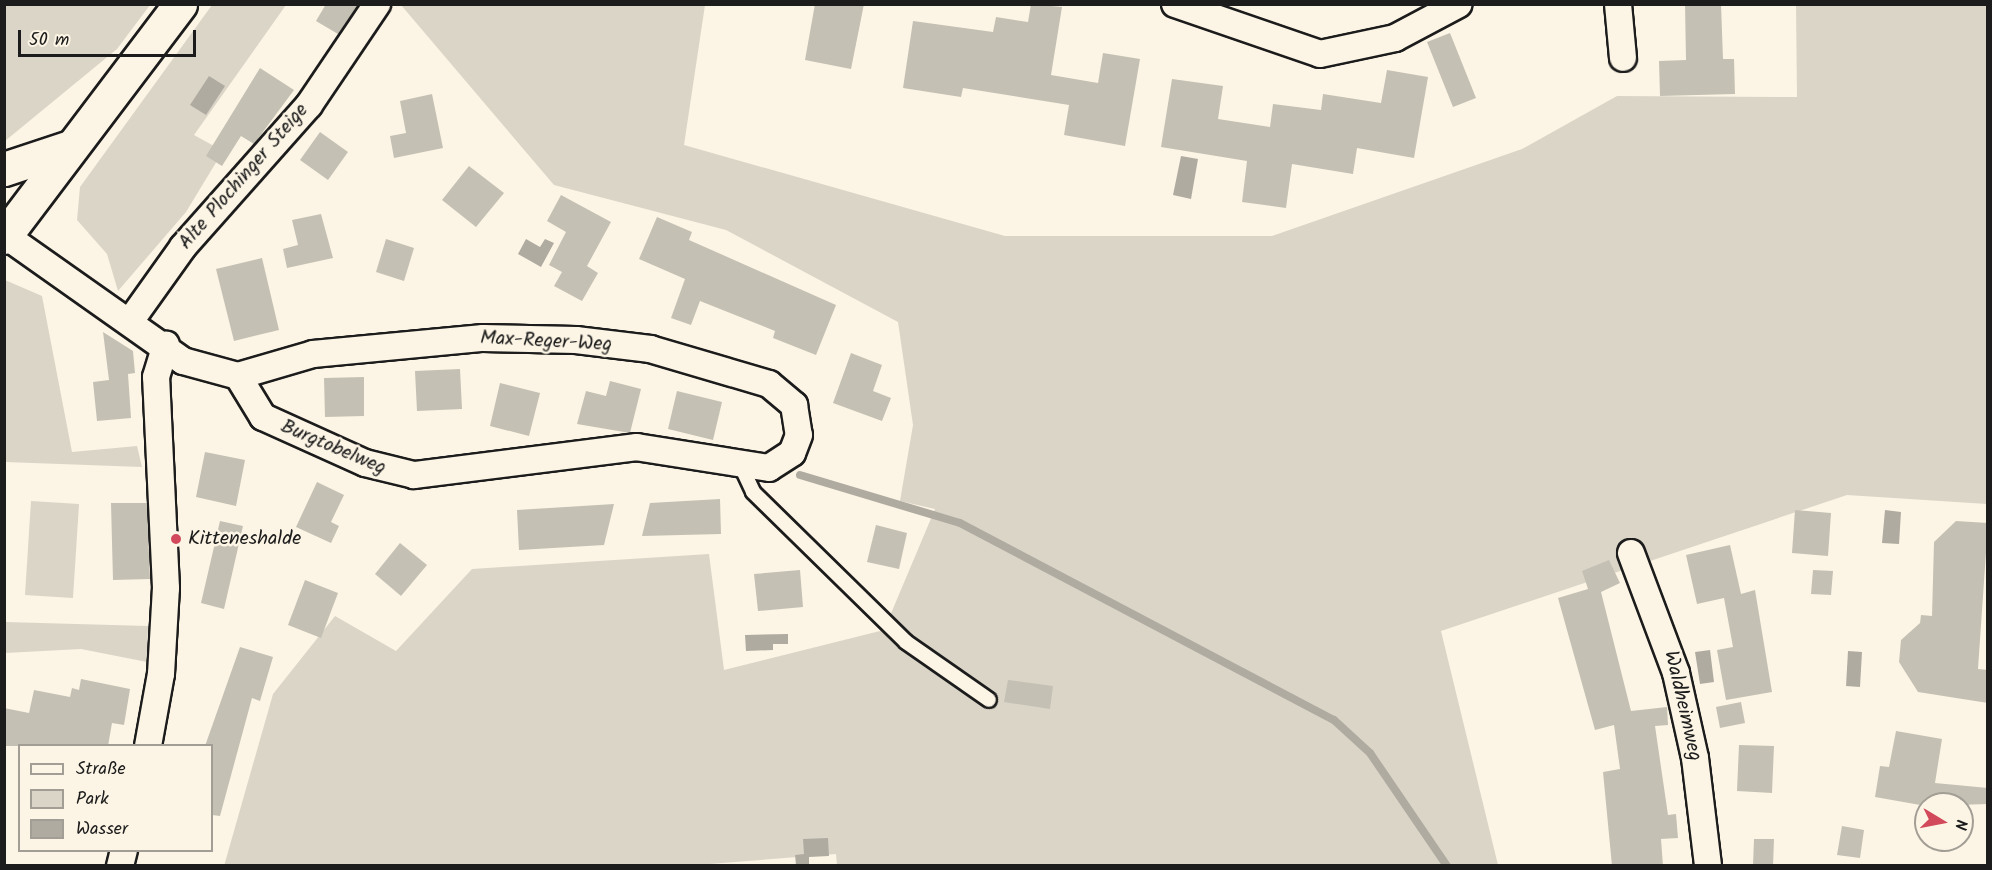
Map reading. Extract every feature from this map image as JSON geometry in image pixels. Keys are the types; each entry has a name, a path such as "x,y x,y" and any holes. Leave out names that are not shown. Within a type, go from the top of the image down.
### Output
{"main road":[{"path":"8,226 180,4"},
{"path":"4,169 70,147"}],"street":[{"name":"Alte Plochinger Steige","path":"131,320 183,247 309,105 377,4"},
{"path":"1175,4 1320,54 1395,38 1459,4"},
{"path":"1618,4 1623,58"},
{"path":"8,226 166,344 183,361 238,376"},
{"name":"Max-Reger-Weg","path":"238,376 313,354 483,338 576,340 650,349 785,394 800,419 792,453"},
{"path":"148,744 161,674 166,588 156,377 166,344"},
{"name":"Burgtobelweg","path":"238,376 262,417 390,472 454,474 637,447 742,468 769,468 792,453"},
{"name":"Waldheimweg","path":"1631,553 1676,673 1695,758 1708,866"}],"lane":[{"path":"742,468 753,492 906,642 989,700"}],"green space":[{"path":"5,4 150,5 117,49 5,141"},
{"path":"212,5 286,5 194,135 223,151 186,212 118,291 107,254 77,220 80,187"},
{"path":"401,5 705,5 684,145 1005,236 1272,236 1522,149 1617,96 1797,97 1796,5 1987,5 1987,504 1847,495 1441,631 1498,865 837,866 836,854 684,866 224,866 273,694 335,616 396,651 472,569 709,554 724,670 884,630 935,509 900,501 913,425 898,322 726,230 554,185"},
{"path":"5,280 42,296 72,452 137,446 142,467 5,462"},
{"path":"31,501 79,504 73,598 25,595"},
{"path":"5,622 148,626 147,662 81,649 5,653"}],"water":[{"path":"209,76 225,86 206,115 190,105"},
{"path":"1181,156 1198,159 1191,199 1173,195"},
{"path":"526,239 540,247 545,239 554,243 541,267 518,254"},
{"path":"1885,510 1901,512 1899,544 1882,543"},
{"path":"788,634 788,644 773,644 773,650 746,651 745,635"},
{"path":"1710,650 1714,682 1700,684 1695,652"},
{"path":"1848,651 1862,652 1860,687 1846,686"},
{"path":"828,838 829,856 809,857 809,865 796,865 795,855 804,854 803,839"}],"building":[{"path":"326,4 359,4 338,34 316,21"},
{"path":"815,4 864,4 851,69 805,60"},
{"path":"1031,4 1062,7 1051,75 1098,83 1103,53 1140,59 1125,146 1064,135 1069,105 963,88 961,97 903,88 913,21 993,32 996,17 1028,22"},
{"path":"1685,4 1721,4 1723,59 1734,59 1735,94 1660,96 1659,61 1686,60"},
{"path":"1450,33 1476,98 1453,107 1427,42"},
{"path":"260,68 294,90 254,144 241,136 222,166 206,156"},
{"path":"1387,70 1428,77 1414,158 1357,148 1353,174 1292,164 1286,208 1242,202 1247,161 1161,147 1172,79 1223,86 1218,119 1270,127 1273,104 1321,110 1323,94 1381,103"},
{"path":"432,94 443,148 394,158 390,136 406,133 400,101"},
{"path":"320,132 348,152 328,180 300,160"},
{"path":"469,166 504,193 476,227 442,200"},
{"path":"561,195 611,222 587,266 598,273 582,301 554,286 562,272 549,265 566,232 547,221"},
{"path":"321,214 333,258 287,268 283,249 298,245 292,220"},
{"path":"657,217 692,232 689,240 836,305 816,355 773,338 775,331 700,301 691,325 671,318 685,279 639,259"},
{"path":"386,239 414,248 404,281 376,272"},
{"path":"262,258 279,330 234,341 216,269"},
{"path":"103,332 133,351 135,373 128,374 131,418 97,421 93,382 109,380"},
{"path":"851,353 882,365 873,391 891,398 882,421 833,403"},
{"path":"460,369 462,409 417,411 415,371"},
{"path":"364,377 364,416 325,417 324,378"},
{"path":"610,381 641,389 630,433 577,424 586,391 606,396"},
{"path":"500,383 540,393 529,436 490,426"},
{"path":"677,391 722,402 713,440 668,429"},
{"path":"205,452 245,460 236,506 196,497"},
{"path":"317,482 344,495 331,522 339,526 331,543 296,527"},
{"path":"720,499 721,534 642,536 650,503"},
{"path":"111,503 147,503 150,579 113,580"},
{"path":"614,504 604,545 519,550 517,510"},
{"path":"1795,510 1831,513 1828,556 1792,553"},
{"path":"220,521 243,526 224,609 201,603"},
{"path":"1956,521 1988,523 1978,669 1988,670 1988,703 1918,692 1899,662 1901,640 1920,623 1921,615 1932,616 1934,542"},
{"path":"876,525 907,533 899,569 867,562"},
{"path":"400,543 427,565 401,596 375,574"},
{"path":"1730,545 1741,594 1755,590 1772,692 1726,700 1717,650 1733,647 1724,598 1697,604 1686,555"},
{"path":"1609,560 1620,583 1601,592 1631,711 1667,707 1668,725 1655,726 1668,815 1676,814 1678,838 1661,839 1663,866 1612,866 1603,772 1620,769 1614,725 1595,730 1558,598 1588,589 1582,571"},
{"path":"800,570 803,607 758,611 754,574"},
{"path":"1813,570 1833,571 1831,595 1811,594"},
{"path":"305,580 338,593 321,638 288,625"},
{"path":"240,647 273,657 260,701 252,698 220,816 213,815 213,744 206,744"},
{"path":"81,679 130,689 124,725 112,723 108,744 4,746 4,708 29,713 34,690 70,697 72,688 79,690"},
{"path":"1008,680 1053,686 1050,709 1004,702"},
{"path":"1741,702 1745,723 1720,728 1716,707"},
{"path":"1896,731 1942,739 1935,783 1988,788 1988,804 1974,804 1974,792 1914,792 1914,804 1875,797 1880,766 1889,767"},
{"path":"1739,745 1774,746 1772,793 1737,791"},
{"path":"1842,826 1864,830 1860,858 1837,855"},
{"path":"1754,839 1774,839 1773,866 1753,866"}],"waterway":[{"path":"800,475 960,523 1334,720 1370,753 1447,866"}],"place":[{"name":"Kitteneshalde","path":"176,539"}]}
